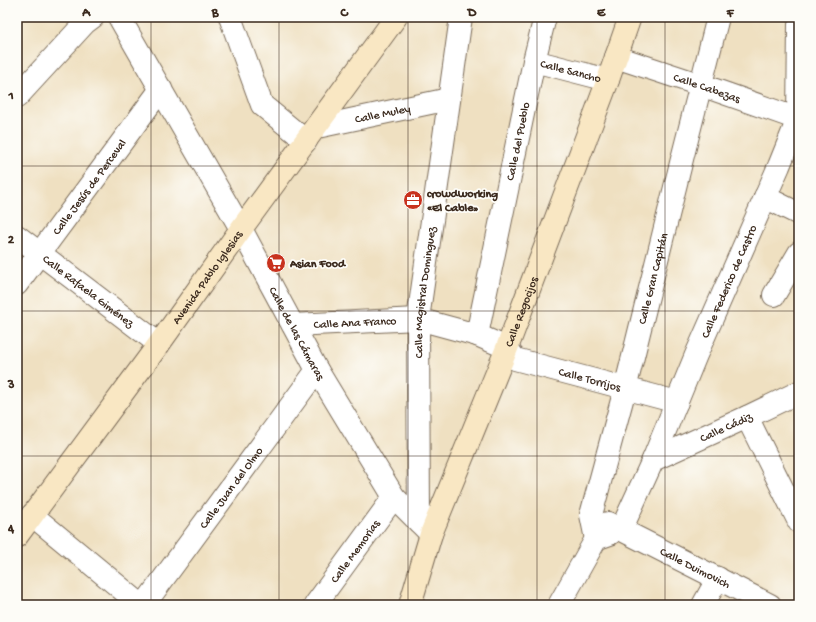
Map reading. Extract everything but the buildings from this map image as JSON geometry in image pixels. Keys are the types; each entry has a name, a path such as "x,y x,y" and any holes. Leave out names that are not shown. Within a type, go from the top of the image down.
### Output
{"street":[{"name":"Calle de las Cámaras","path":"119,17 241,230 317,370 394,497 425,528"},
{"path":"230,17 262,105 311,134"},
{"name":"Avenida Pablo Iglesias","path":"17,536 160,344 396,17"},
{"name":"Calle Magistral Dominguez","path":"425,528 418,319 461,17"},
{"name":"Calle del Pueblo","path":"476,335 534,61 545,17"},
{"name":"Calle Regocijos","path":"410,605 425,528 507,348 608,80 630,17"},
{"name":"Calle Gran Capitán","path":"596,539 591,515 625,389 718,17"},
{"path":"17,97 88,19"},
{"name":"Calle Federico de Castro","path":"621,530 653,460 696,355 779,166 798,119 799,25"},
{"name":"Calle Cabezas","path":"616,57 798,119"},
{"name":"Calle Sancho","path":"534,61 608,80"},
{"name":"Calle Jesús de Perceval","path":"17,284 160,89"},
{"name":"Calle Muley","path":"311,134 449,99"},
{"path":"779,166 799,158"},
{"path":"765,197 799,214"},
{"name":"Calle Rafaela Giménez","path":"17,236 160,344"},
{"path":"774,295 799,253"},
{"name":"Calle Ana Franco","path":"293,325 418,319 476,335 507,348"},
{"name":"Calle Torrijos","path":"507,348 515,359 677,402"},
{"name":"Calle Juan del Olmo","path":"142,605 317,370"},
{"name":"Calle Cádiz","path":"653,460 799,392"},
{"path":"747,417 799,522"},
{"name":"Calle Memorias","path":"315,605 394,497"},
{"name":"Calle Duimovich","path":"591,515 770,605"},
{"path":"32,516 142,605"},
{"path":"559,605 596,539 621,530"},
{"path":"703,605 718,578"}],"place":[{"name":"crowdworking «El Cable»","path":"413,200"},
{"name":"Asian Food","path":"276,263"}]}
